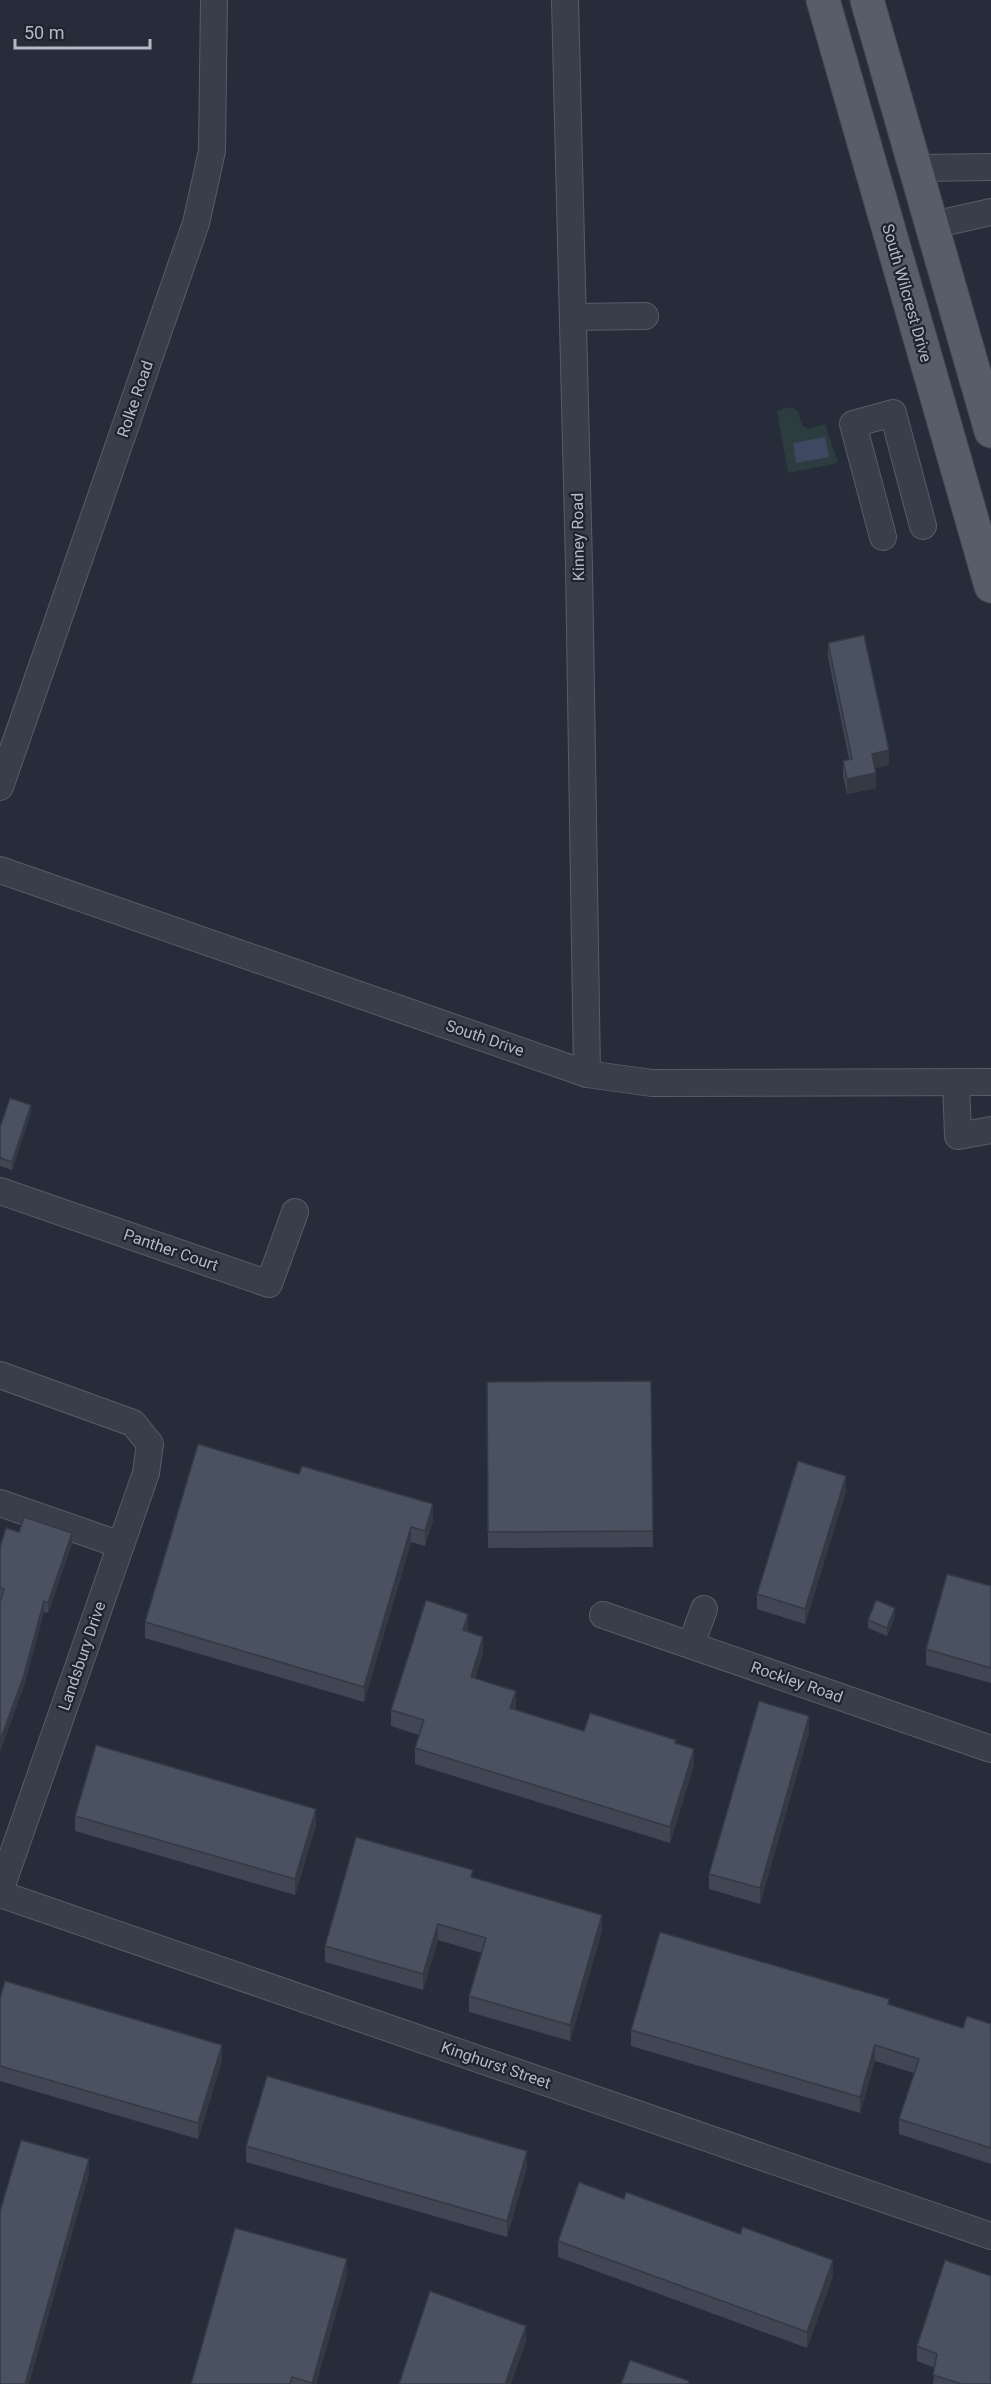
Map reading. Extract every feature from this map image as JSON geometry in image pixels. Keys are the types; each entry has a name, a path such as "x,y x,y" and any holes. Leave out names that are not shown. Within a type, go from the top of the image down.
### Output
{"main road":[{"name":"South Wilcrest Drive","path":"823,0 991,584"},
{"path":"867,0 991,428"},
{"path":"922,344 963,331"}],"street":[{"name":"Rolke Road","path":"0,787 196,223 212,152 214,0"},
{"name":"Kinney Road","path":"565,0 587,1074"},
{"path":"917,168 991,167"},
{"path":"933,225 991,212"},
{"path":"573,317 645,316"},
{"path":"883,537 853,424 893,413 923,526"},
{"name":"South Drive","path":"0,870 587,1074 652,1083 991,1082"},
{"path":"956,1082 958,1136 991,1130"},
{"name":"Panther Court","path":"0,1191 269,1284 295,1212"},
{"name":"Landsbury Drive","path":"0,1375 133,1423 150,1444 146,1473 0,1892"},
{"path":"0,1503 121,1545"},
{"path":"690,1645 704,1609"},
{"name":"Rockley Road","path":"603,1615 991,1749"},
{"name":"Kinghurst Street","path":"0,1892 991,2236"}],"shaded area":[{"path":"791,407 797,410 802,425 808,429 825,424 838,463 788,473 777,411"}],"water":[{"path":"825,437 829,457 796,463 793,443"}],"building":[{"path":"864,635 889,750 872,754 876,773 847,779 843,761 852,759 828,643"},
{"path":"10,1098 31,1105 12,1162 0,1158 0,1127"},
{"path":"651,1381 653,1531 488,1532 487,1382"},
{"path":"198,1444 299,1474 302,1466 433,1504 425,1531 411,1527 364,1687 145,1622"},
{"path":"798,1461 846,1476 805,1609 757,1594"},
{"path":"24,1517 72,1533 48,1603 44,1601 24,1675 0,1741 0,1602 4,1589 0,1588 0,1547 6,1528 19,1532"},
{"path":"947,1574 991,1586 991,1668 926,1649"},
{"path":"426,1600 468,1614 463,1630 483,1637 471,1677 516,1691 510,1708 584,1731 590,1713 676,1740 675,1743 694,1749 670,1827 415,1748 424,1720 391,1710"},
{"path":"876,1600 895,1608 887,1628 868,1620"},
{"path":"759,1701 809,1716 760,1888 709,1874"},
{"path":"96,1745 316,1809 295,1879 75,1816"},
{"path":"356,1837 473,1870 471,1877 602,1915 570,2025 469,1996 486,1938 438,1924 423,1974 325,1946"},
{"path":"660,1932 889,1999 888,2004 963,2028 967,2016 991,2024 991,2148 899,2119 919,2059 875,2045 860,2097 631,2030"},
{"path":"5,1981 222,2045 198,2123 0,2066 0,1998"},
{"path":"267,2076 527,2151 507,2221 246,2146"},
{"path":"21,2140 89,2159 25,2384 0,2384 0,2211"},
{"path":"579,2182 624,2199 626,2192 740,2234 743,2227 833,2260 807,2332 558,2241"},
{"path":"235,2228 347,2259 312,2383 292,2377 290,2384 191,2384"},
{"path":"945,2260 991,2276 991,2384 962,2384 933,2375 937,2354 917,2346"},
{"path":"430,2291 526,2326 505,2384 399,2384"},
{"path":"630,2360 689,2381 688,2384 621,2384"}]}
